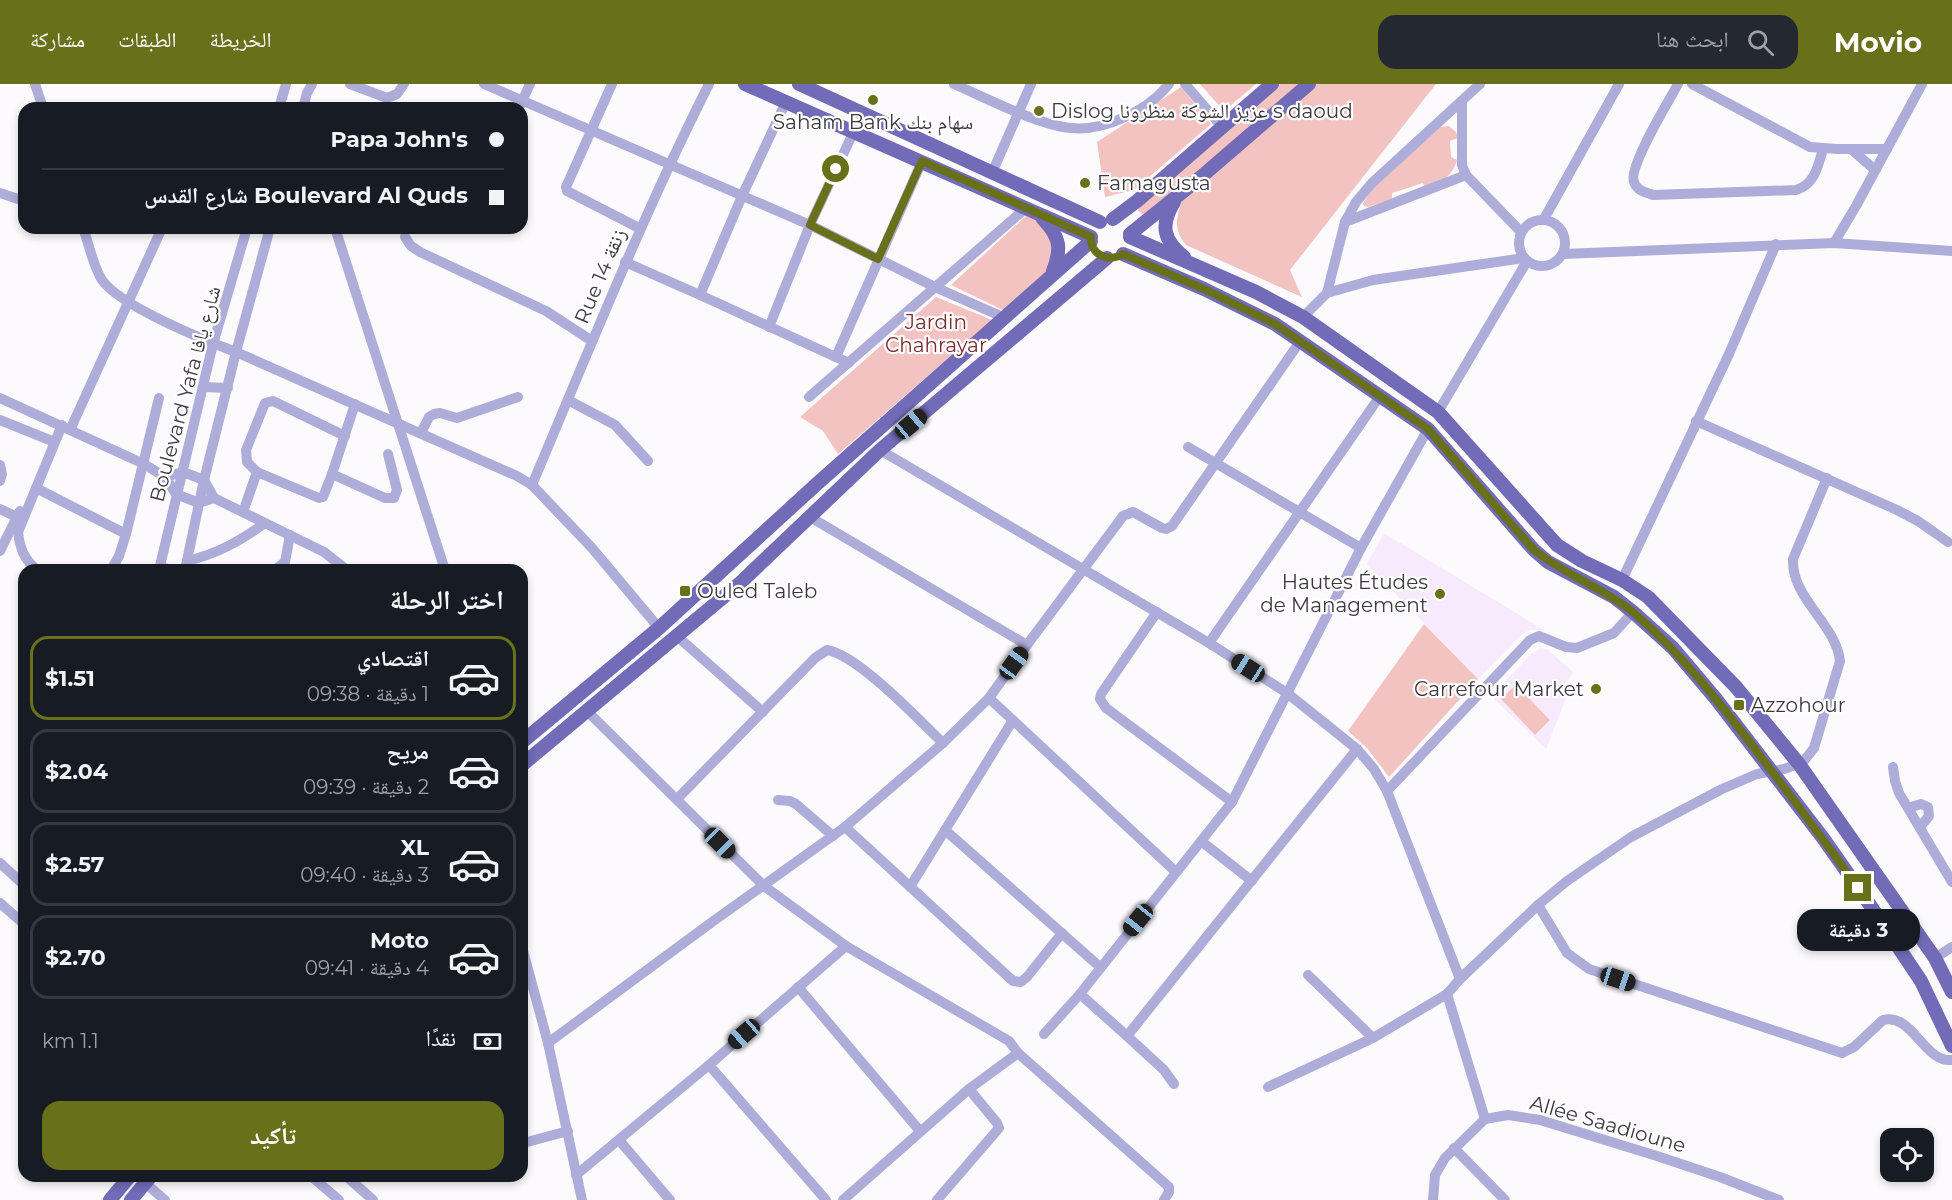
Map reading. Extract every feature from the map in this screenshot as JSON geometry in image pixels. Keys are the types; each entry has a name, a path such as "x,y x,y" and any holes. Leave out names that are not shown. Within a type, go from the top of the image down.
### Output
{"main road":[{"path":"745,84 922,161 1091,239"},
{"path":"799,84 992,173 1107,221 1124,224 1130,235 1129,246 1118,257 1107,258 1097,254 1091,239 1093,230 1107,221 1145,194 1272,84"},
{"path":"1130,235 1309,84"},
{"path":"1178,195 1165,220 1165,231 1173,248 1195,266"},
{"path":"1040,215 1055,233 1059,246 1059,258 1052,274"},
{"path":"1130,235 1256,292 1303,317 1438,412 1557,545 1575,557 1622,580 1648,597 1706,655 1772,728 1935,958 1952,992"},
{"path":"528,737 659,628 1091,239"},
{"path":"1123,254 1245,308 1301,340 1428,429 1534,550 1548,562 1614,597 1674,648 1823,838 1921,981 1952,1046"},
{"path":"528,760 678,637 739,584 880,450 1107,258"},
{"path":"110,1200 125,1182"},
{"path":"131,1200 146,1182"}],"street":[{"path":"35,84 41,102"},
{"path":"281,102 286,84"},
{"path":"350,84 387,98 397,94 404,84"},
{"path":"484,84 516,102"},
{"path":"521,102 530,84"},
{"path":"612,84 566,187 567,191 639,228"},
{"name":"Rue 14 زنقة","path":"532,485 639,228 709,84"},
{"path":"954,84 1019,112 1062,127 1089,128 1105,125 1132,114 1154,99 1169,84"},
{"path":"992,173 1031,84"},
{"path":"1185,84 1222,127"},
{"path":"1327,293 1345,222 1356,202 1368,187 1480,84"},
{"path":"1544,219 1618,84"},
{"path":"1678,84 1632,173 1634,182 1642,192 1653,195 1796,190 1804,188 1815,175 1823,149"},
{"path":"1692,84 1799,142 1823,149 1887,149"},
{"path":"1834,243 1922,84"},
{"path":"304,102 308,87"},
{"path":"308,87 309,102"},
{"path":"1462,101 1462,165 1466,176 1521,232"},
{"path":"700,295 742,196 786,102"},
{"path":"528,107 592,130 810,225 937,288 1005,318"},
{"path":"769,327 810,225 854,131"},
{"path":"1851,149 1875,170"},
{"path":"836,357 922,161"},
{"path":"1345,222 1466,176"},
{"path":"0,193 18,199"},
{"path":"809,397 937,288 1026,208"},
{"path":"1544,219 1558,225 1563,232 1565,246 1563,254 1552,264 1537,266 1525,259 1518,243 1521,232 1532,221 1544,219"},
{"path":"85,234 102,279 112,292 128,303 213,344 422,433 532,485 592,548 659,628"},
{"path":"31,564 23,555 18,532 64,426 128,303 159,234"},
{"name":"Boulevard Yafa شارع يافا","path":"161,564 213,344 245,234"},
{"name":"Boulevard Yafa شارع يافا","path":"186,564 204,480 268,234"},
{"path":"337,234 443,564"},
{"path":"405,237 411,246 420,252 546,311 592,341"},
{"path":"1563,254 1834,243 1952,251"},
{"path":"1622,580 1729,354 1776,244"},
{"path":"1303,317 1327,293 1373,280 1525,259"},
{"path":"1438,412 1525,259"},
{"path":"625,262 849,363"},
{"path":"237,267 258,270"},
{"path":"548,1043 845,827 943,743 989,698 1126,514 1133,512 1162,528 1172,526 1301,340"},
{"path":"203,387 228,388"},
{"path":"1209,643 1380,396"},
{"path":"422,433 429,417 434,414 440,413 457,418 518,397"},
{"path":"0,398 144,464 165,477 176,494 199,503 214,498"},
{"path":"114,564 126,534 159,398"},
{"path":"568,400 615,425 648,461"},
{"path":"345,436 273,401 265,403 246,450 248,462 257,472 319,498 324,496 345,436 355,404"},
{"path":"0,420 52,441"},
{"path":"1696,421 1897,510 1948,542"},
{"path":"0,552 4,532 17,517 52,441 64,426"},
{"path":"1044,1034 1080,994 1232,802 1361,548 1428,429"},
{"path":"1188,447 1361,548"},
{"path":"880,450 1209,643 1287,693 1357,749 1374,769 1387,791 1460,979"},
{"path":"332,474 386,498 394,498 398,490 388,454"},
{"path":"0,465 2,471 0,481"},
{"path":"165,477 183,472 204,480 214,498 324,552 339,564"},
{"path":"243,512 257,472"},
{"path":"1268,1087 1373,1038 1447,994 1538,905 1590,864 1641,831 1704,797 1757,774 1799,764 1809,756 1814,748 1839,661 1837,648 1793,573 1793,560 1827,478"},
{"path":"36,488 126,534"},
{"path":"0,509 17,517"},
{"path":"810,517 1027,645"},
{"path":"190,564 232,546 265,523"},
{"path":"282,564 285,562 290,535"},
{"path":"1157,612 1101,694 1102,703 1232,802"},
{"path":"1387,791 1530,640 1539,636 1566,647 1577,648 1614,633 1633,612"},
{"path":"678,637 763,712"},
{"path":"677,799 815,658 827,650 848,658 943,743"},
{"path":"989,698 1176,872"},
{"path":"587,711 764,886 846,946 1009,1041 1018,1053 1169,1187 1164,1200"},
{"path":"910,887 1013,720"},
{"path":"1127,1036 1357,749"},
{"path":"1893,767 1897,787 1952,882"},
{"path":"778,800 796,804 833,836"},
{"path":"1908,808 1921,804 1928,807 1929,816 1920,827"},
{"path":"845,827 1013,981 1021,982 1062,933"},
{"path":"945,830 1100,967"},
{"path":"1201,841 1252,881"},
{"path":"0,863 18,880"},
{"path":"0,903 18,919"},
{"path":"1538,905 1568,953 1589,969 1842,1053 1854,1047 1879,1023 1891,1019 1903,1024 1940,1059 1952,1060"},
{"path":"576,1175 709,1065 846,946"},
{"path":"1935,958 1952,947"},
{"path":"528,969 548,1043 582,1200"},
{"path":"1308,975 1373,1038"},
{"path":"798,987 920,1131"},
{"path":"1080,994 1164,1070 1174,1084"},
{"path":"1433,1200 1435,1175 1439,1165 1485,1119 1447,994"},
{"path":"843,1200 969,1089 1018,1053"},
{"path":"709,1065 826,1200"},
{"path":"937,1200 999,1128 969,1089"},
{"name":"Allée Saadioune","path":"1485,1119 1509,1115 1540,1120 1699,1170 1779,1200"},
{"path":"528,1142 568,1131"},
{"path":"619,1140 670,1200"},
{"path":"1454,1148 1505,1200"},
{"path":"150,1182 165,1200"},
{"path":"318,1182 339,1200"},
{"path":"353,1182 373,1200"}],"shaded area":[{"name":"Hautes Études de Management","path":"1384,533 1544,630 1530,630 1521,635 1478,679 1367,564"},
{"path":"1541,648 1547,649 1573,672 1564,686 1569,691 1546,749 1491,696 1530,655"}],"green space":[{"path":"1200,84 1256,84 1224,111"},
{"path":"1280,84 1301,84 1144,216 1138,210 1139,207"},
{"path":"1314,84 1436,84 1290,270 1302,297 1186,245 1179,233 1177,222 1183,197"},
{"path":"1181,87 1211,124 1134,190 1105,197 1097,142"},
{"path":"1449,126 1456,132 1458,138 1450,141 1451,157 1457,160 1449,175 1425,188 1423,183 1392,193 1392,199 1368,207 1364,206 1363,203 1375,186 1440,127"},
{"path":"1026,216 1036,218 1054,236 1050,269 1005,311 951,285"},
{"name":"Jardin Chahrayar","path":"936,297 992,320 838,454 823,431 800,417"},
{"path":"1424,624 1478,679 1389,777 1367,748 1348,731"},
{"path":"1516,685 1550,720 1535,735 1501,699"}],"place":[{"name":"Saham Bank سهام بنك","path":"873,100"},
{"name":"Dislog عزيز الشوكة منظرونا s daoud","path":"1039,111"},
{"name":"Famagusta","path":"1085,183"},
{"name":"Ouled Taleb","path":"685,591"},
{"name":"Hautes Études de Management","path":"1440,594"},
{"name":"Carrefour Market","path":"1596,689"},
{"name":"Azzohour","path":"1739,705"}],"route":[{"path":"836,169 810,225 878,259 922,161 1091,237 1090,241 1097,254 1107,258 1123,254 1245,308 1301,340 1428,429 1534,550 1548,562 1614,597 1674,648 1823,838 1858,888"}]}
